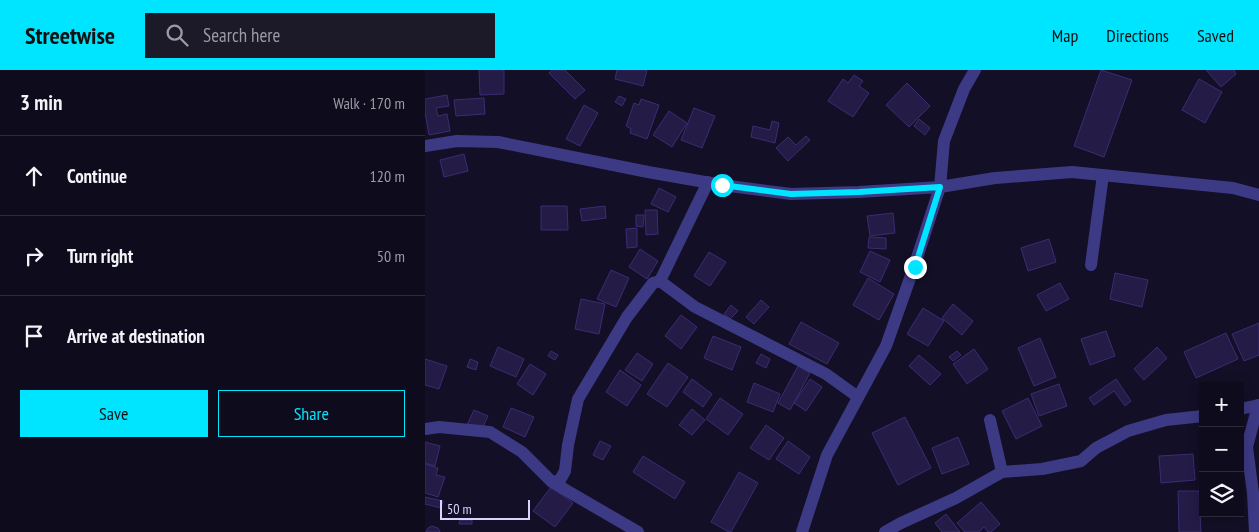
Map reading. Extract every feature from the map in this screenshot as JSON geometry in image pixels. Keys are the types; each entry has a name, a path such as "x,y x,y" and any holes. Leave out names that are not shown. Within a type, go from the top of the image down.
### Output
{"street":[{"path":"802,532 827,455 886,346 915,267 940,187 944,141 963,89 975,70"},
{"path":"425,146 457,141 498,142 708,182 791,194 940,187 995,178 1072,172 1233,188 1259,195"},
{"path":"1091,265 1103,175"},
{"path":"552,482 560,480 565,471 568,445 578,399 627,317 653,283 660,281 708,182"},
{"path":"660,281 695,307 826,374 858,397"},
{"path":"1244,408 1259,405"},
{"path":"1255,532 1253,493 1244,442 1259,405"},
{"path":"885,532 956,498 1002,472 1042,469 1081,461 1096,448 1128,431 1166,420 1199,416"},
{"path":"989,420 1002,472"},
{"path":"425,429 439,427 490,432 522,452 552,482 638,532"}],"building":[{"path":"479,70 504,70 504,94 480,95"},
{"path":"552,70 565,70 585,90 575,99 549,73"},
{"path":"617,70 647,70 643,86 615,79"},
{"path":"1101,70 1132,80 1104,157 1074,146"},
{"path":"1206,70 1234,70 1236,74 1221,87"},
{"path":"854,75 863,81 859,86 869,93 853,117 828,101 843,79 848,83"},
{"path":"1199,79 1222,92 1205,123 1182,110"},
{"path":"907,83 930,106 909,127 886,105"},
{"path":"447,95 449,106 436,108 438,116 447,114 450,131 429,135 425,99"},
{"path":"619,96 626,99 622,106 615,102"},
{"path":"484,98 485,114 456,116 454,100"},
{"path":"641,99 659,105 647,139 630,133 631,129 626,126 634,103 639,105"},
{"path":"584,105 598,113 580,146 566,139"},
{"path":"694,108 715,116 702,148 681,140"},
{"path":"669,111 687,123 672,147 653,135"},
{"path":"919,119 930,128 925,135 914,126"},
{"path":"772,121 779,123 775,143 751,137 753,126 770,130"},
{"path":"806,136 810,140 788,161 776,148 788,137 796,145"},
{"path":"464,154 468,171 444,177 440,160"},
{"path":"659,188 676,197 668,212 651,204"},
{"path":"541,206 567,206 568,230 541,230"},
{"path":"605,206 606,218 582,221 580,209"},
{"path":"645,210 657,210 658,234 646,235"},
{"path":"893,213 895,233 870,236 867,216"},
{"path":"636,215 644,215 643,227 636,226"},
{"path":"637,228 637,247 627,248 626,229"},
{"path":"869,237 886,238 886,249 868,248"},
{"path":"1049,239 1056,262 1028,271 1021,248"},
{"path":"640,249 658,261 647,279 629,267"},
{"path":"870,251 890,260 880,282 860,272"},
{"path":"709,252 726,262 710,286 694,276"},
{"path":"611,270 629,278 616,307 597,299"},
{"path":"1115,273 1148,280 1142,307 1110,299"},
{"path":"868,278 894,294 879,320 853,305"},
{"path":"1060,283 1069,299 1046,311 1037,295"},
{"path":"581,299 605,304 599,334 575,329"},
{"path":"761,300 769,307 754,324 746,317"},
{"path":"953,304 973,321 962,335 942,318"},
{"path":"731,305 738,311 730,319 724,314"},
{"path":"923,308 944,321 928,346 907,334"},
{"path":"681,315 697,327 681,349 665,336"},
{"path":"801,322 839,343 827,364 789,344"},
{"path":"1259,323 1259,355 1244,361 1232,334"},
{"path":"1106,331 1115,356 1090,365 1081,339"},
{"path":"1226,333 1238,359 1196,378 1184,352"},
{"path":"713,336 741,347 732,370 704,358"},
{"path":"1040,338 1056,377 1034,386 1018,348"},
{"path":"498,347 524,359 516,377 490,366"},
{"path":"1157,347 1167,358 1144,380 1134,369"},
{"path":"974,349 988,369 967,384 953,364"},
{"path":"551,351 558,355 555,360 548,356"},
{"path":"957,351 961,355 953,361 949,357"},
{"path":"637,353 653,364 642,381 625,370"},
{"path":"761,354 770,359 766,368 756,363"},
{"path":"919,355 941,374 930,385 909,366"},
{"path":"425,359 447,366 439,389 425,385"},
{"path":"470,359 478,362 476,370 467,367"},
{"path":"668,363 688,377 667,407 647,394"},
{"path":"530,364 546,374 533,395 517,384"},
{"path":"798,366 810,373 790,410 778,403"},
{"path":"620,370 641,385 627,406 606,392"},
{"path":"692,379 712,394 703,407 683,392"},
{"path":"810,379 822,387 806,411 794,403"},
{"path":"1116,379 1131,401 1125,406 1114,391 1094,405 1089,398"},
{"path":"754,383 780,394 773,412 747,402"},
{"path":"1059,384 1067,406 1039,416 1031,394"},
{"path":"720,398 743,414 728,435 706,419"},
{"path":"1028,398 1042,426 1016,439 1002,411"},
{"path":"511,408 534,417 525,437 503,427"},
{"path":"692,409 705,420 692,435 679,425"},
{"path":"474,410 488,416 481,431 467,425"},
{"path":"905,417 931,468 898,485 872,433"},
{"path":"766,425 784,438 769,460 750,448"},
{"path":"958,437 969,464 942,474 932,448"},
{"path":"600,441 611,446 603,460 593,455"},
{"path":"788,441 810,457 799,474 776,459"},
{"path":"425,442 440,446 435,466 425,463"},
{"path":"1193,454 1195,480 1161,483 1159,456"},
{"path":"643,456 685,482 675,499 633,472"},
{"path":"425,464 438,468 436,475 445,477 438,497 425,493"},
{"path":"739,472 758,483 731,532 729,532 711,522"},
{"path":"551,487 573,503 555,527 533,511"},
{"path":"1178,491 1199,491 1201,532 1179,532"},
{"path":"425,497 443,501 441,508 425,504"},
{"path":"981,502 1000,524 991,532 988,532 984,527 979,532 965,532 957,523"},
{"path":"946,514 960,532 942,532 935,523"},
{"path":"460,520 472,520 472,524 459,524"},
{"path":"432,526 438,528 440,532 426,532"}],"route":[{"path":"722,185 791,194 940,187 915,267"}]}
